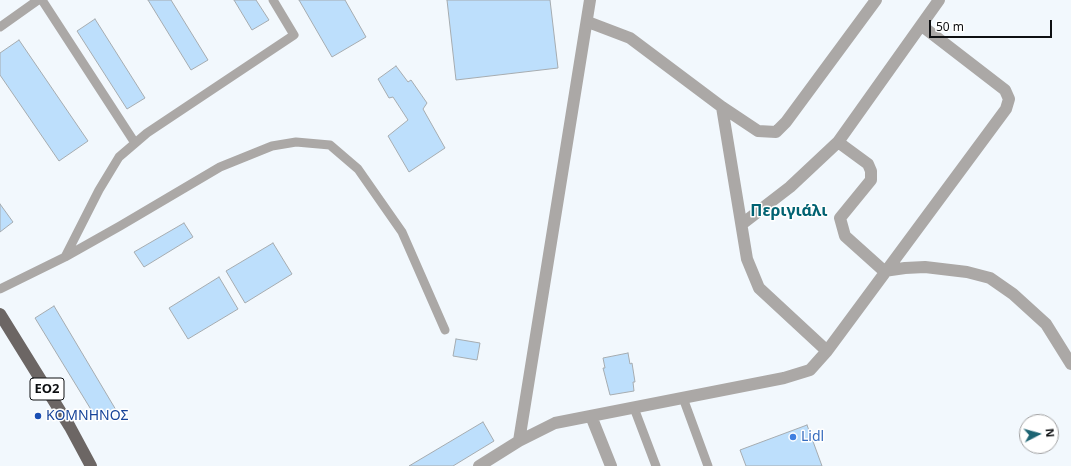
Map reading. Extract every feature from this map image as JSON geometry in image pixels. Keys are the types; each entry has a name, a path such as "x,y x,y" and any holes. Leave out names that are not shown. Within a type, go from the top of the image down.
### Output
{"main road":[{"name":"ΕΟ2","path":"2,320 70,427 91,466"}],"street":[{"path":"519,441 588,22 590,0"},
{"path":"588,22 630,38 722,107 758,131 776,132 786,122 876,0"},
{"path":"742,224 790,187 838,142 922,26 939,0"},
{"path":"479,466 519,441 555,423 784,378 810,370 827,351 884,271 1006,109 1009,99 1005,90 922,26"},
{"path":"722,107 747,259 759,288 827,351"},
{"path":"838,142 868,164 871,171 871,180 840,218 845,236 884,271"},
{"path":"884,271 925,267 967,272 990,278 1014,294 1046,324 1071,364"},
{"path":"591,416 611,466"}],"lane":[{"path":"0,26 38,0"},
{"path":"42,0 135,143"},
{"path":"65,257 99,190 119,157 147,133 294,35 273,0"},
{"path":"0,289 65,257 220,167 272,146 296,142 330,145 358,168 402,232 445,330"},
{"path":"684,398 708,466"},
{"path":"634,408 656,466"}],"building":[{"path":"148,0 171,0 208,60 191,70"},
{"path":"234,0 256,0 269,20 252,30"},
{"path":"299,0 345,0 366,37 332,57"},
{"path":"447,0 550,0 558,68 456,80"},
{"path":"95,19 145,98 127,109 77,31"},
{"path":"19,40 88,141 59,161 0,75 0,53"},
{"path":"396,66 408,82 411,80 427,103 423,109 445,148 409,172 388,136 408,120 393,97 389,98 378,79"},
{"path":"0,204 13,222 0,232"},
{"path":"184,223 193,237 144,267 134,252"},
{"path":"273,243 292,274 245,303 226,271"},
{"path":"219,277 238,309 188,339 169,308"},
{"path":"54,306 116,410 98,421 35,318"},
{"path":"456,339 480,343 477,360 453,356"},
{"path":"628,353 630,364 632,363 635,382 633,382 634,391 610,395 603,368 605,368 603,358"},
{"path":"483,422 494,441 453,466 409,466"},
{"name":"Lidl","path":"807,425 822,466 746,466 740,450"}],"place":[{"name":"ΚΟΜΝΗΝΟΣ","path":"38,416"},
{"name":"Lidl","path":"793,437"}],"district":[{"name":"Περιγιάλι","path":"789,211"}]}
